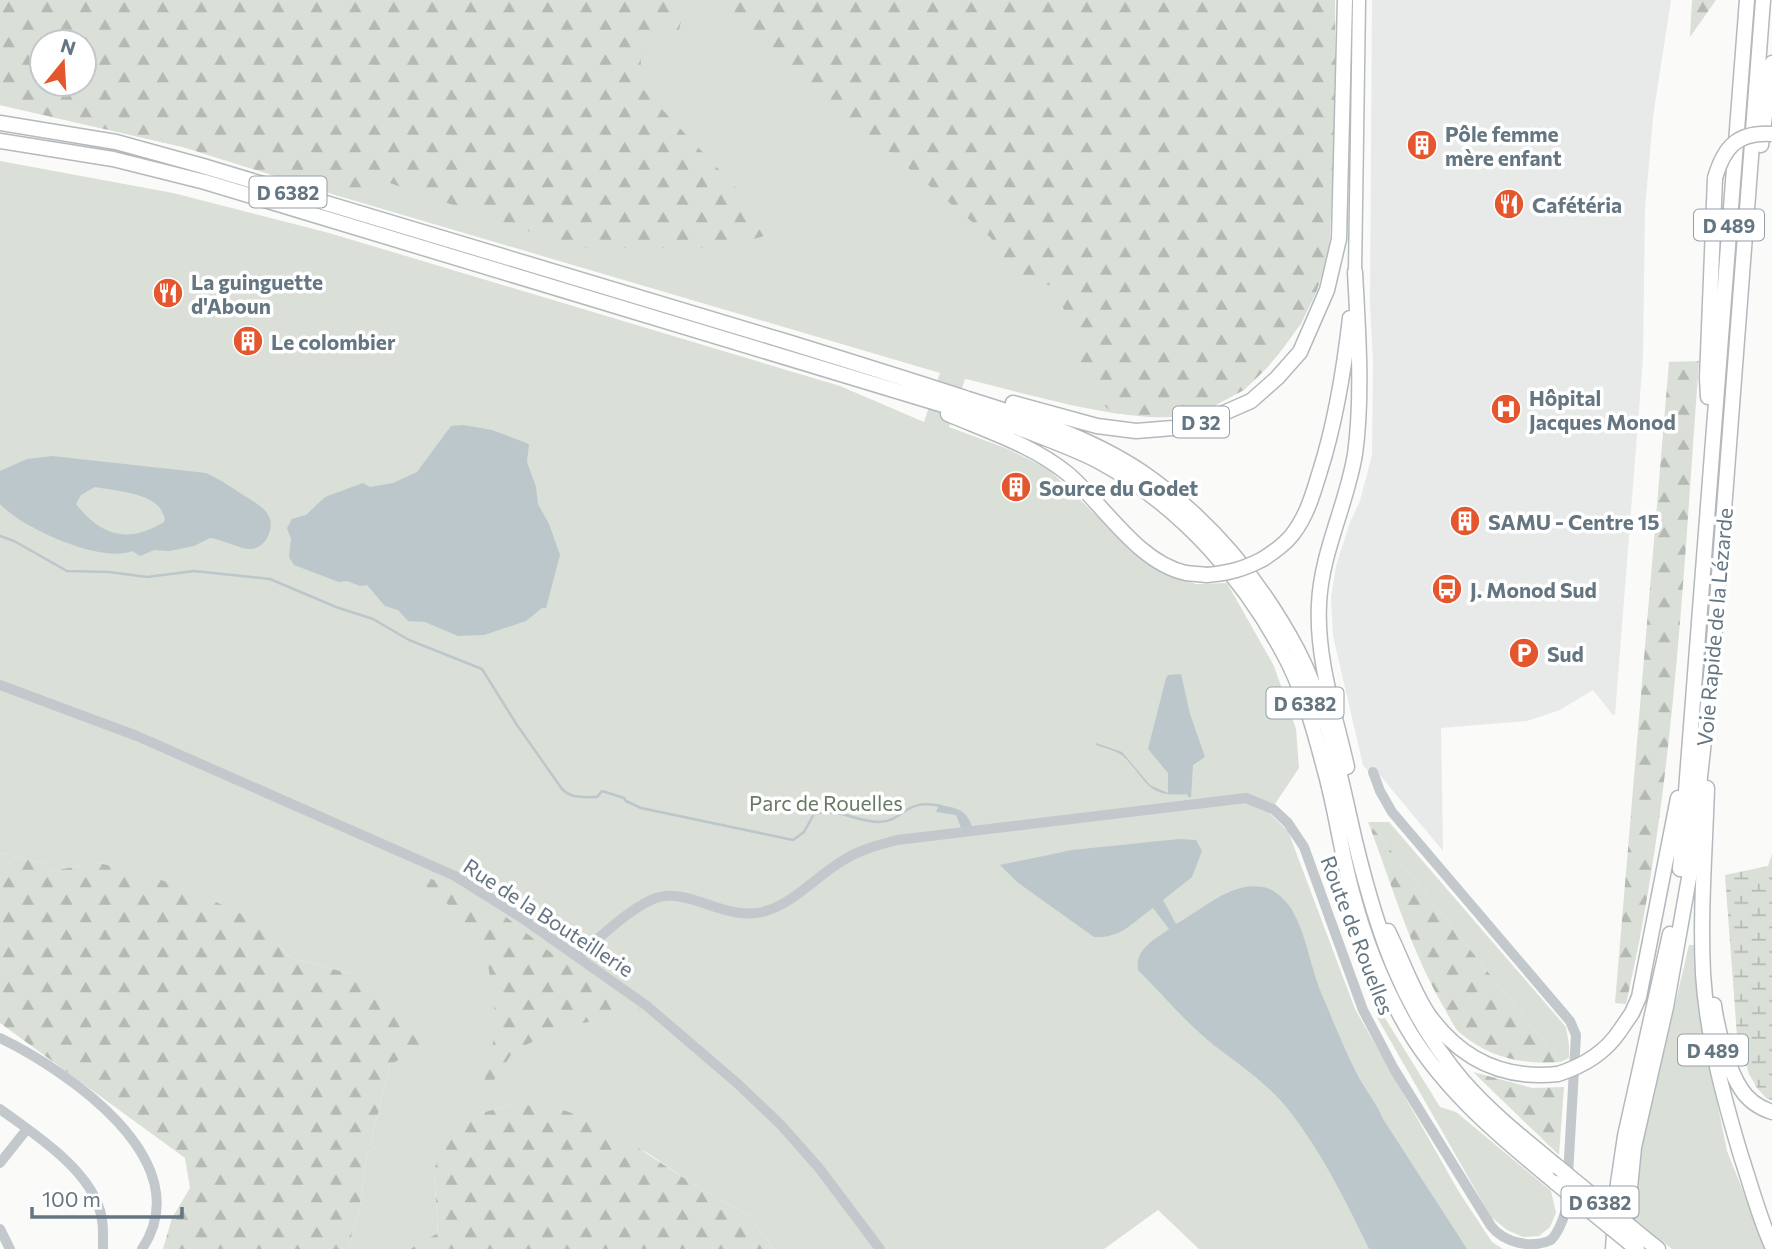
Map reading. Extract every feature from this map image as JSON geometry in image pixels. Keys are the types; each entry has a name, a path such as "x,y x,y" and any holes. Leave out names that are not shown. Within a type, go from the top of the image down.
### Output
{"highway":[{"name":"D 32","path":"889,373 1097,426 1136,431 1173,428 1210,419 1251,401 1277,378 1300,352 1327,290 1339,239 1345,0"},
{"name":"Voie Rapide de la Lézarde","path":"1613,1249 1617,1189 1625,1136 1654,1012 1677,895 1747,0"},
{"name":"Voie Rapide de la Lézarde","path":"1624,1249 1634,1147 1669,996 1689,878 1712,667 1763,0"},
{"path":"1738,327 1772,63"},
{"name":"D 6382","path":"0,123 116,142 203,166 889,373 1031,418 1102,448 1139,471 1174,496 1227,546 1271,603 1305,668 1324,719 1366,884 1392,966 1429,1035 1464,1082 1510,1127 1558,1167 1640,1243"},
{"path":"1711,450 1707,377 1715,178 1721,160 1730,146 1745,136 1772,134"},
{"name":"D 6382","path":"0,141 113,159 205,182 1017,427 1098,461 1166,506 1218,559 1258,610 1289,665 1308,709 1354,900 1378,969 1402,1019 1455,1092 1502,1138 1556,1183 1640,1243 1658,1249"},
{"path":"879,385 1041,456 1068,475 1147,554 1167,566 1185,573 1230,573 1246,568 1277,550 1291,537 1311,500 1339,401 1355,272"},
{"path":"1355,272 1358,391 1355,451 1348,491 1324,568 1318,620 1322,652 1352,791 1366,884 1427,1012 1448,1038 1473,1058 1518,1075 1558,1074 1591,1060 1606,1048 1619,1032 1639,997 1669,839 1689,755"},
{"name":"D 489","path":"1712,667 1703,891 1703,973 1710,1035 1730,1119 1761,1220 1772,1246"},
{"path":"1703,891 1715,1011 1721,1036 1740,1088 1758,1105 1772,1112"}],"main road":[{"path":"1355,272 1359,0"}],"street":[{"name":"Rue de la Bouteillerie","path":"0,685 137,736 455,876 522,918 673,1027 781,1125 819,1168 880,1249"},
{"name":"Route de Rouelles","path":"578,956 632,911 652,899 670,896 733,913 763,912 779,906 843,860 869,848 897,840 1246,797 1273,809 1289,823 1304,848 1363,1010 1394,1069 1492,1226 1507,1242 1516,1246 1543,1246 1555,1235 1566,1210 1576,1035 1563,1012 1392,812 1373,772"},
{"path":"0,1038 67,1078 114,1119 140,1149 149,1165 155,1186 156,1208 153,1225 142,1249"},
{"path":"0,1110 58,1153 93,1193 103,1224 103,1249"},
{"path":"0,1163 27,1129"},
{"path":"0,1229 10,1249"}],"shaded area":[{"name":"Hôpital Jacques Monod","path":"1372,0 1671,0 1653,117 1645,209 1643,358 1615,715 1593,690 1560,710 1527,721 1441,728 1443,851 1378,773 1368,771 1363,765 1333,636 1331,598 1336,566 1350,522 1360,501 1372,455"},
{"path":"463,425 492,430 529,444 527,462 536,487 538,504 549,524 560,555 546,608 542,608 526,621 484,635 458,636 425,622 408,621 398,610 385,606 367,585 339,582 294,565 289,557 291,539 287,528 292,519 306,515 325,497 363,483 370,487 393,483 417,472 451,426"},
{"path":"52,456 206,473 262,507 270,519 271,527 265,541 257,548 251,549 210,538 194,546 170,551 154,550 140,556 132,551 119,554 102,553 83,548 44,533 0,504 0,471 27,459","holes":["95,487 148,499 160,508 164,522 139,533 105,530 85,515 76,504 81,495"]},
{"path":"1181,674 1190,714 1205,757 1193,765 1191,797 1187,794 1163,793 1155,790 1149,786 1123,756 1096,745 1122,752 1150,785 1168,793 1168,773 1148,749 1166,678 1168,675"},
{"path":"939,805 961,811 973,829 962,830 956,815 936,812"},
{"path":"1179,839 1196,840 1202,851 1192,877 1163,900 1176,924 1228,892 1251,886 1271,890 1289,906 1301,930 1322,995 1359,1078 1467,1249 1369,1249 1322,1159 1288,1109 1263,1083 1195,1028 1138,970 1139,956 1152,941 1169,929 1153,908 1120,932 1094,937 1017,882 1000,865 1072,850"}],"green space":[{"name":"Parc de Rouelles","path":"0,0 1335,0 1317,290 1289,340 1266,368 1238,392 1206,410 1197,414 1172,417 1113,413 965,379 949,427 1008,449 1048,469 1128,546 1160,571 1196,584 1227,583 1274,666 1296,729 1299,768 1269,813 1288,831 1355,1009 1459,1192 1492,1242 1503,1249 1199,1249 1158,1210 1104,1249 774,1249 749,1216 687,1180 646,1152 514,1104 478,1114 434,1171 438,1234 410,1249 350,1249 352,1232 359,1214 365,1165 390,1065 355,975 292,958 272,940 100,863 50,871 46,864 0,853 0,161 173,193 329,233 840,386 924,422 940,373 342,197 183,147 0,105"},
{"path":"0,0 686,0 679,30 660,37 641,58 640,86 778,232 722,248 577,248 384,181 342,197 183,147 0,105"},
{"path":"710,0 1335,0 1336,115 1329,254 1317,290 1301,324 1267,368 1244,390 1199,414 1158,417 1113,413 1096,399 1078,366 1072,332 1055,286 1008,277 991,238"},
{"path":"1692,0 1716,0 1690,37"},
{"path":"1699,361 1682,604 1666,765 1642,925 1626,1004 1615,1003 1669,362"},
{"path":"1368,822 1389,822 1566,1027 1569,1058 1560,1062"},
{"path":"1368,822 1560,1062 1507,1058 1471,1042 1456,1028 1412,942"},
{"path":"0,853 46,864 50,871 99,863 188,889 267,926 272,940 292,958 355,975 402,1018 421,1046 390,1065 365,1165 359,1214 352,1232 350,1249 163,1249 172,1218 190,1188 185,1158 0,1023"},
{"path":"1772,854 1772,1100 1767,1099 1757,1088 1749,1074 1737,1036 1725,875 1768,866"},
{"path":"406,870 454,887 506,917 560,960 645,1013 558,1028 513,1052 479,1102 497,1026 488,964 455,910"},
{"path":"1689,945 1695,945 1699,1013 1727,1151 1766,1249 1672,1249 1632,1218 1643,1142"},
{"path":"1380,1010 1440,1107 1456,1112 1551,1191 1556,1213 1550,1227 1539,1236 1523,1237 1507,1230 1491,1217 1374,1012"},
{"path":"1473,1072 1532,1088 1564,1087 1559,1155"},
{"path":"514,1104 558,1108 603,1125 687,1180 749,1216 774,1249 410,1249 438,1233 434,1171 443,1142 478,1114"}],"waterway":[{"path":"0,536 67,571 109,572 147,577 194,571 270,579 336,607 373,619 409,640 482,669 562,789 574,796 597,797 602,791 624,798 641,808 793,840 804,832 814,814 822,812 879,822 888,821 919,805 941,806"}],"place":[{"name":"Pôle femme mère enfant","path":"1422,145"},
{"name":"Cafétéria","path":"1509,204"},
{"name":"La guinguette d'Aboun","path":"168,293"},
{"name":"Le colombier","path":"248,341"},
{"name":"Hôpital Jacques Monod","path":"1506,409"},
{"name":"Source du Godet","path":"1016,487"},
{"name":"SAMU - Centre 15","path":"1465,521"},
{"name":"J. Monod Sud","path":"1447,589"},
{"name":"Sud","path":"1524,653"}]}
